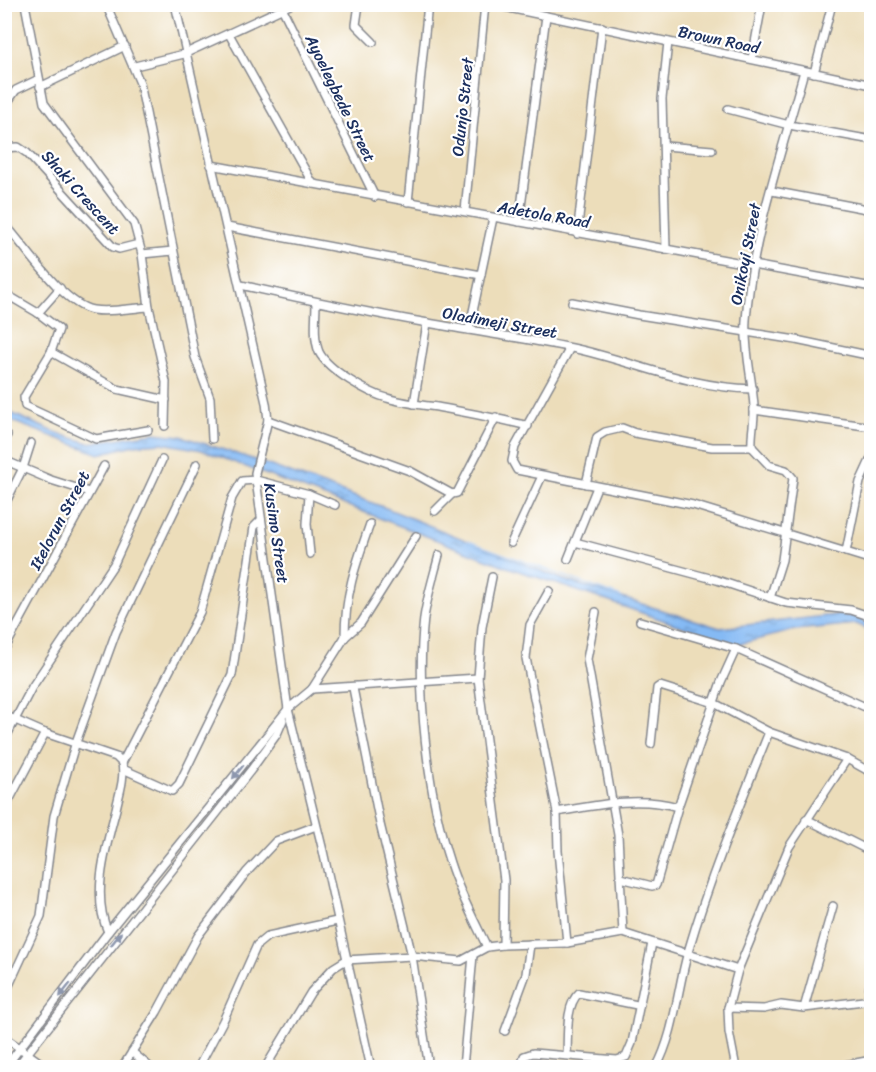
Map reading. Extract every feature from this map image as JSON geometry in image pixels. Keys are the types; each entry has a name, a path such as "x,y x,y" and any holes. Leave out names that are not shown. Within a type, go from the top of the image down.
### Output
{"street":[{"path":"25,4 40,87 48,109 134,224 142,254 149,307 166,382 165,426"},
{"path":"106,4 135,66 173,250 182,281 197,364 210,398 212,438"},
{"name":"Kusimo Street","path":"175,4 184,54 241,285 268,420 257,458 256,476 288,709 371,1068"},
{"path":"135,66 184,54 292,4"},
{"path":"359,4 356,25 373,42"},
{"path":"408,202 428,4"},
{"name":"Odunjo Street","path":"465,211 485,4"},
{"name":"Brown Road","path":"490,4 872,85"},
{"path":"752,59 762,4"},
{"path":"814,73 832,4"},
{"name":"Ayoelegbede Street","path":"283,10 375,197"},
{"path":"519,222 546,16"},
{"path":"577,234 602,27"},
{"path":"229,34 313,184"},
{"path":"666,249 662,99 668,42"},
{"path":"40,87 125,46"},
{"name":"Onikoyi Street","path":"752,447 753,389 746,330 753,267 804,71"},
{"path":"4,107 16,90 39,79"},
{"path":"728,110 789,125 872,140"},
{"path":"665,146 712,150"},
{"name":"Shaki Crescent","path":"4,148 18,147 27,153 113,247 119,249 139,244"},
{"name":"Adetola Road","path":"211,165 753,267 872,287"},
{"path":"772,191 872,210"},
{"path":"469,330 493,218"},
{"path":"4,223 60,288 80,305 96,310 149,307"},
{"path":"227,227 481,275"},
{"path":"142,254 173,250"},
{"name":"Oladimeji Street","path":"241,285 316,302 570,348 624,360 672,378 716,388 753,389"},
{"path":"38,313 60,288"},
{"path":"4,307 7,295 38,313 59,329 51,352 24,398 26,406 96,439 148,430"},
{"path":"316,302 317,342 324,359 344,376 366,389 387,398 496,417 528,426"},
{"path":"572,302 639,315 746,330 872,356"},
{"path":"414,404 427,323"},
{"path":"570,348 513,451 513,467 542,476 693,505 784,535 872,560"},
{"path":"51,352 117,389 166,400"},
{"path":"754,410 872,427"},
{"path":"435,511 452,494 457,493 496,417"},
{"path":"268,420 410,471 452,494"},
{"path":"586,484 597,438 605,432 622,428 635,434 712,447 752,447 769,465 786,470 793,478 782,560 771,598"},
{"path":"4,506 23,468 31,443"},
{"path":"846,552 860,482 872,456"},
{"path":"4,460 89,492"},
{"path":"4,741 13,721 114,564 162,460"},
{"path":"4,996 41,916 54,816 75,745 116,632 197,464"},
{"name":"Itelorun Street","path":"4,650 104,466"},
{"path":"108,933 101,911 101,880 122,788 122,766 200,612 232,498 242,482 256,476 336,505"},
{"path":"511,543 542,476"},
{"path":"568,559 597,487"},
{"path":"309,494 307,524 310,554"},
{"path":"4,715 13,721 75,745 116,757 122,766 172,790 179,784 232,675 254,527 261,520"},
{"path":"345,637 345,613 351,578 370,524"},
{"path":"16,1068 23,1051 108,933 288,709 312,689 345,637 361,623 416,536"},
{"path":"575,542 717,580 792,605 851,610 872,617"},
{"path":"439,555 424,616 421,681 434,793 446,849 462,894 487,947"},
{"path":"492,577 482,627 478,678 504,880 503,945"},
{"path":"549,591 530,625 526,658 557,812 558,851 567,942"},
{"path":"596,612 587,659 618,835 623,933"},
{"path":"640,621 736,649 872,710"},
{"path":"621,878 656,885 678,807 714,703 736,649"},
{"path":"312,689 478,678"},
{"path":"651,744 658,686 714,703 769,732 847,759 872,773"},
{"path":"353,688 380,824 411,956 429,1068"},
{"path":"5,1068 23,1051 88,975 251,770 277,734 288,709"},
{"path":"656,1068 679,993 687,954 737,810 769,732"},
{"path":"4,810 45,733"},
{"path":"736,1068 729,1032 728,1008 738,970 777,873 806,819 847,759"},
{"path":"557,812 612,802 652,801 678,807"},
{"path":"806,819 872,852"},
{"path":"122,1068 198,936 251,867 276,841 316,826"},
{"path":"804,1008 834,906"},
{"path":"198,1068 223,1021 257,945 268,936 337,921"},
{"path":"266,1068 311,992 333,968 346,960 411,956 450,962 460,961 487,947 567,942 623,933 738,970"},
{"path":"521,1068 524,1056 528,1055 623,1059 632,1043 637,1005 652,943"},
{"path":"505,1031 526,974 530,944"},
{"path":"463,1068 473,955"},
{"path":"81,969 88,975"},
{"path":"728,1008 764,1009 781,1005 804,1008 870,1000 872,970"},
{"path":"567,1055 569,1021 573,1001 579,993 637,1005"},
{"path":"4,1037 48,1068"},
{"path":"132,1052 151,1068"},
{"path":"829,1068 872,1060"}],"water":[{"path":"4,410 59,434 89,443 154,433 181,436 252,459 386,508 564,580 720,628 834,615 853,616 871,625 871,631 857,624 795,630 736,645 507,567 202,450 162,443 134,445 99,454 6,419"}],"waterway":[{"path":"468,541 621,597"}]}
